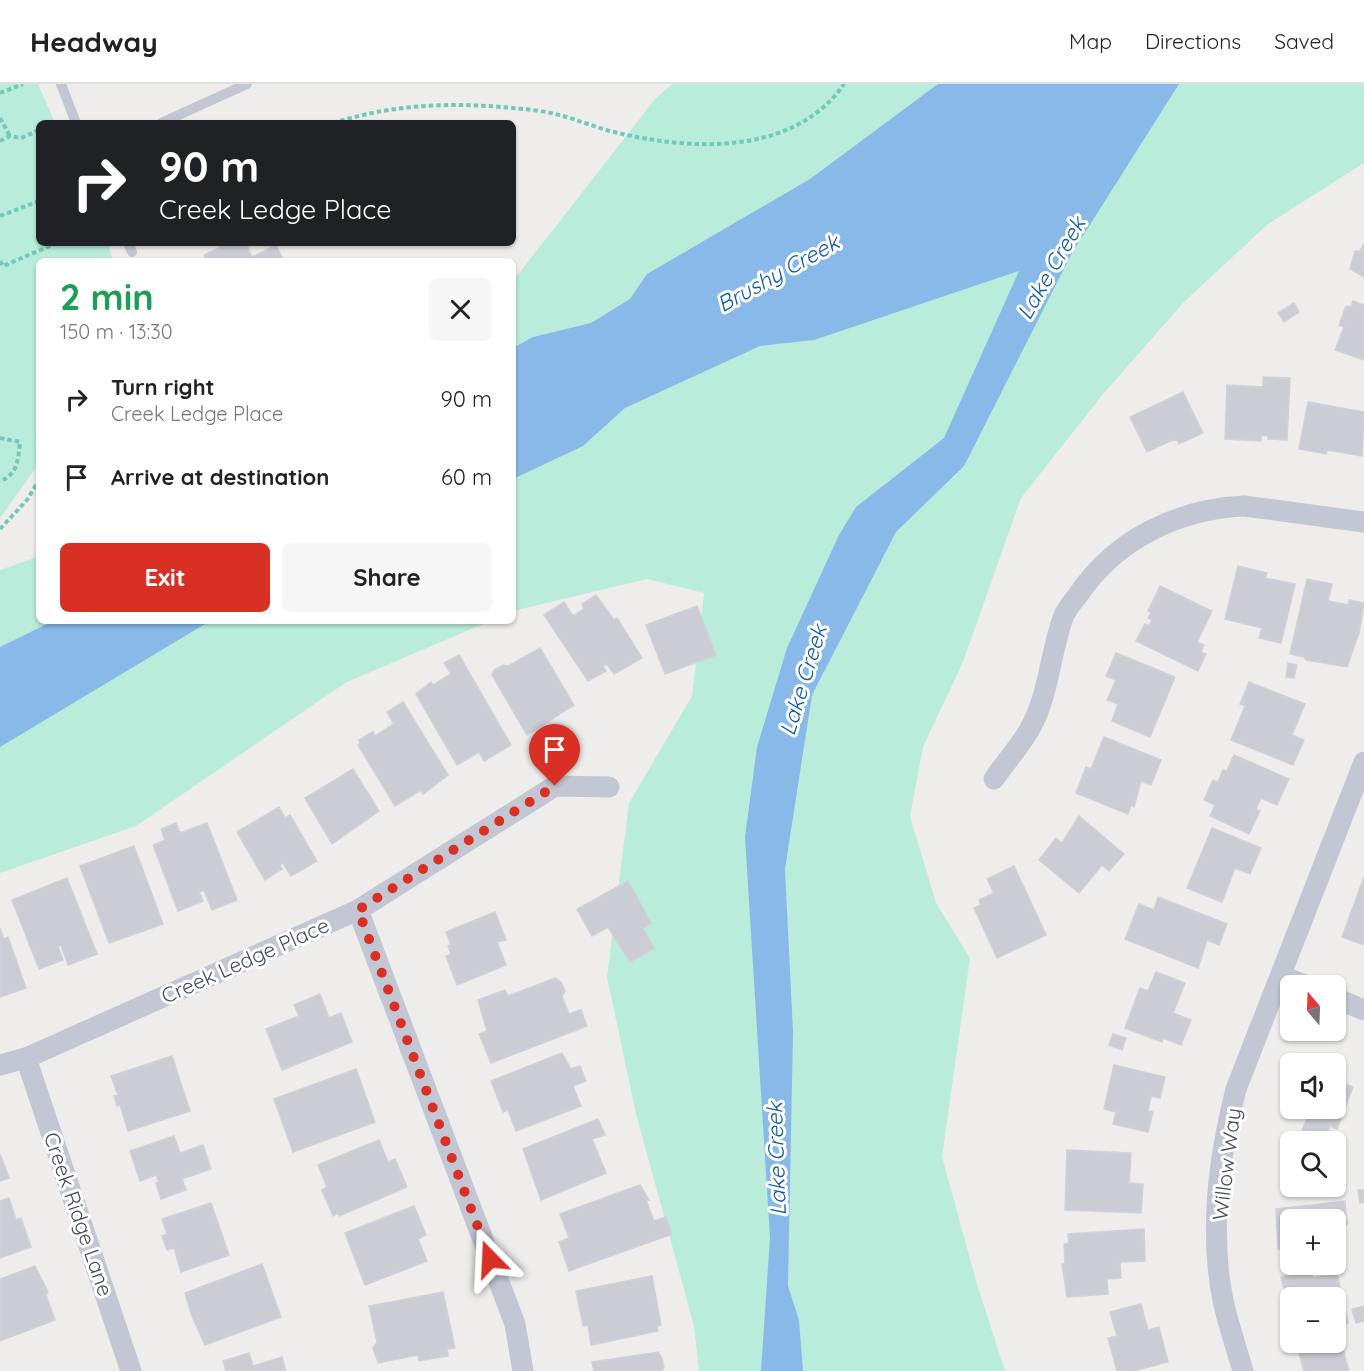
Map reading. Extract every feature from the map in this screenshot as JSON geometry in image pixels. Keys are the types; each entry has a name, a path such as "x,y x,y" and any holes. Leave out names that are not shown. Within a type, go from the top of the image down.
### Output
{"street":[{"path":"994,779 1033,723 1064,615 1087,582 1115,554 1157,527 1185,515 1224,507 1244,506 1364,522"},
{"name":"Willow Way","path":"1282,975 1364,762"},
{"name":"Creek Ledge Place","path":"0,1065 26,1058 358,910 555,786 609,787"},
{"path":"358,910 515,1324 523,1371"},
{"name":"Willow Way","path":"1243,1371 1223,1299 1218,1251 1218,1204 1222,1158 1236,1089 1280,981"},
{"path":"1346,1003 1364,1010"},
{"name":"Creek Ridge Lane","path":"26,1058 131,1371"}],"lane":[{"path":"61,84 75,120"},
{"path":"168,120 247,84"}],"path":[{"path":"0,93 23,84"},
{"path":"346,120 399,108 432,104 463,104 564,115 617,133 651,139 681,143 732,143 773,135 809,119 837,95 844,84"},
{"path":"0,118 10,136"},
{"path":"0,141 10,136 21,138 36,131"},
{"path":"0,216 36,203"},
{"path":"0,261 3,266 50,246"},
{"path":"0,438 20,442 17,467 8,478 0,481"},
{"path":"0,529 27,501 36,485"}],"green space":[{"path":"0,84 38,84 54,120 36,120 36,246 109,246 112,258 36,258 36,464 35,469 0,518"},
{"path":"672,84 1364,84 1364,163 1268,224 1185,301 1104,393 1021,498 963,662 923,747 910,816 936,903 970,958 942,1157 977,1284 1005,1371 699,1371 694,1326 636,1114 607,977 629,803 692,696 704,593 647,579 516,610 516,277 655,99"},
{"path":"36,557 36,624 483,624 345,683 136,826 0,873 0,570"}],"water":[{"path":"938,84 1179,84 1072,253 964,466 896,532 812,695 785,869 793,1032 788,1286 799,1320 803,1371 761,1371 770,1238 745,837 757,747 787,648 839,535 856,507 944,438 1019,271 814,340 760,346 625,408 583,446 516,478 516,346 533,337 591,323 630,299 647,274 810,179"},
{"path":"47,624 205,624 0,747 0,647"}],"building":[{"path":"1364,243 1364,277 1350,269 1355,251 1360,251"},
{"path":"223,246 247,246 252,257 276,246 282,258 206,258 204,255"},
{"path":"1353,301 1364,305 1364,360 1335,350 1344,327 1339,325 1346,306 1351,307"},
{"path":"1294,303 1299,312 1284,322 1278,313"},
{"path":"1263,377 1290,378 1287,440 1268,439 1268,436 1261,435 1261,441 1225,439 1227,385 1263,387"},
{"path":"1183,392 1203,433 1179,444 1177,440 1170,441 1147,452 1130,417"},
{"path":"1308,402 1364,412 1362,456 1327,450 1326,454 1299,449"},
{"path":"1238,566 1267,573 1265,578 1295,584 1281,643 1259,638 1262,628 1225,619"},
{"path":"1307,579 1332,584 1328,601 1348,605 1349,600 1364,603 1359,633 1347,667 1306,660 1304,657 1290,654"},
{"path":"1160,586 1212,611 1197,642 1204,645 1201,652 1206,654 1198,671 1136,641 1145,624 1149,626 1152,620 1148,618 1151,612 1148,611"},
{"path":"596,595 614,620 617,618 642,658 614,674 607,664 603,666 606,671 588,681 544,615 564,602 573,616 584,609 582,604"},
{"path":"697,606 716,655 665,674 646,625"},
{"path":"540,648 574,705 527,735 492,675 494,670 503,665 508,666"},
{"path":"1116,653 1175,677 1150,737 1112,721 1118,704 1107,700 1116,680 1106,676"},
{"path":"459,655 511,745 484,761 479,752 457,765 416,694 431,682 433,685 451,674 444,663"},
{"path":"1288,663 1297,665 1294,678 1286,677"},
{"path":"1249,682 1305,704 1292,735 1304,740 1293,765 1231,740 1245,706 1240,704"},
{"path":"403,702 448,775 423,794 421,790 395,806 358,745 359,740 373,731 375,736 394,724 387,712"},
{"path":"1104,737 1161,760 1151,785 1141,781 1134,807 1131,805 1128,814 1076,793 1086,767 1091,769"},
{"path":"1234,755 1289,779 1277,805 1261,798 1256,809 1260,811 1249,834 1210,816 1215,805 1204,800 1213,780 1218,782 1223,770 1227,771"},
{"path":"353,769 379,811 332,844 305,798"},
{"path":"279,807 285,818 290,815 317,861 291,876 283,863 280,865 282,869 265,880 237,832"},
{"path":"1079,816 1124,854 1109,871 1102,865 1079,893 1039,860 1056,838 1062,843"},
{"path":"176,823 180,833 207,823 237,900 212,910 204,890 199,892 203,901 178,911 153,845 165,840 161,829"},
{"path":"1212,828 1261,848 1250,874 1235,868 1222,902 1187,888"},
{"path":"134,846 163,924 109,943 80,866"},
{"path":"1014,866 1046,935 997,958 974,908 981,905 979,900 994,893 987,879"},
{"path":"1364,877 1364,945 1342,937"},
{"path":"67,878 97,954 68,965 61,945 58,946 63,960 39,969 12,900"},
{"path":"628,881 651,923 643,928 654,948 630,962 608,927 592,936 577,909"},
{"path":"1158,897 1227,924 1219,945 1207,940 1198,968 1125,939 1139,904 1154,910"},
{"path":"495,912 506,940 497,942 506,965 457,985 446,956 451,954 448,946 451,945 446,932"},
{"path":"0,928 4,939 8,937 26,988 0,997"},
{"path":"1156,972 1185,983 1173,1013 1191,1020 1181,1045 1163,1038 1162,1042 1125,1028 1140,988 1148,991"},
{"path":"555,978 561,982 565,991 562,996 569,1014 581,1010 587,1026 491,1063 479,1034 487,1031 478,1000 505,990 508,996"},
{"path":"320,994 329,1018 341,1013 352,1042 282,1070 266,1029 299,1016 294,1005"},
{"path":"1113,1034 1126,1038 1122,1050 1109,1045"},
{"path":"562,1053 571,1069 580,1066 586,1081 573,1086 581,1106 516,1131 508,1110 503,1112 491,1081"},
{"path":"172,1056 190,1111 128,1131 120,1105 117,1106 114,1096 118,1095 111,1076"},
{"path":"1114,1065 1165,1077 1160,1098 1151,1096 1148,1111 1153,1112 1148,1132 1113,1124 1116,1112 1104,1109"},
{"path":"356,1069 375,1122 293,1152 274,1099"},
{"path":"1346,1084 1353,1087 1346,1105"},
{"path":"598,1119 605,1135 592,1139 606,1173 541,1200 523,1149"},
{"path":"1307,1119 1341,1119 1337,1129 1330,1126 1328,1131 1302,1131"},
{"path":"174,1136 180,1153 203,1145 211,1169 182,1179 186,1190 161,1199 156,1175 140,1181 130,1151"},
{"path":"379,1140 388,1162 395,1159 407,1187 339,1216 338,1213 333,1216 322,1190 327,1187 318,1165"},
{"path":"1067,1150 1131,1153 1129,1183 1143,1184 1141,1213 1065,1210"},
{"path":"0,1154 9,1178 0,1181"},
{"path":"640,1185 649,1200 646,1200 654,1221 666,1217 672,1234 569,1271 559,1242 569,1238 560,1214"},
{"path":"1358,1190 1364,1190 1364,1202 1360,1203"},
{"path":"9,1198 16,1220 21,1218 31,1247 0,1258 0,1201"},
{"path":"1345,1201 1346,1209 1280,1209 1280,1249 1278,1249 1276,1209"},
{"path":"211,1203 229,1255 181,1272 174,1248 167,1250 162,1236 167,1234 162,1219"},
{"path":"414,1206 426,1235 418,1239 427,1261 365,1285 345,1233"},
{"path":"1144,1229 1145,1261 1120,1262 1121,1278 1107,1279 1108,1294 1067,1297 1062,1264 1065,1264 1064,1244 1069,1243 1068,1234"},
{"path":"262,1264 281,1317 205,1345 191,1314 185,1293"},
{"path":"35,1266 48,1292 46,1295 55,1320 0,1341 0,1279"},
{"path":"1312,1275 1313,1278 1337,1275 1340,1287 1283,1287 1281,1277"},
{"path":"652,1276 661,1325 657,1326 658,1331 591,1345 588,1325 583,1326 576,1291"},
{"path":"443,1292 455,1348 447,1349 448,1356 419,1361 418,1355 378,1363 373,1348 377,1342 369,1306"},
{"path":"1141,1304 1148,1330 1159,1327 1168,1362 1134,1371 1117,1371 1108,1338 1117,1336 1110,1312"},
{"path":"1364,1306 1364,1321 1356,1323 1352,1309"},
{"path":"658,1352 664,1368 661,1371 594,1371 592,1362"},
{"path":"249,1353 253,1366 282,1357 286,1371 226,1371 223,1361"},
{"path":"1299,1353 1344,1353 1349,1371 1304,1371"}],"route":[{"path":"490,1259 358,910 555,786"}],"water label":[{"name":"Lake Creek","path":"1051,268"},
{"name":"Brushy Creek","path":"778,273"},
{"name":"Lake Creek","path":"803,680"},
{"name":"Lake Creek","path":"776,1159"}]}
